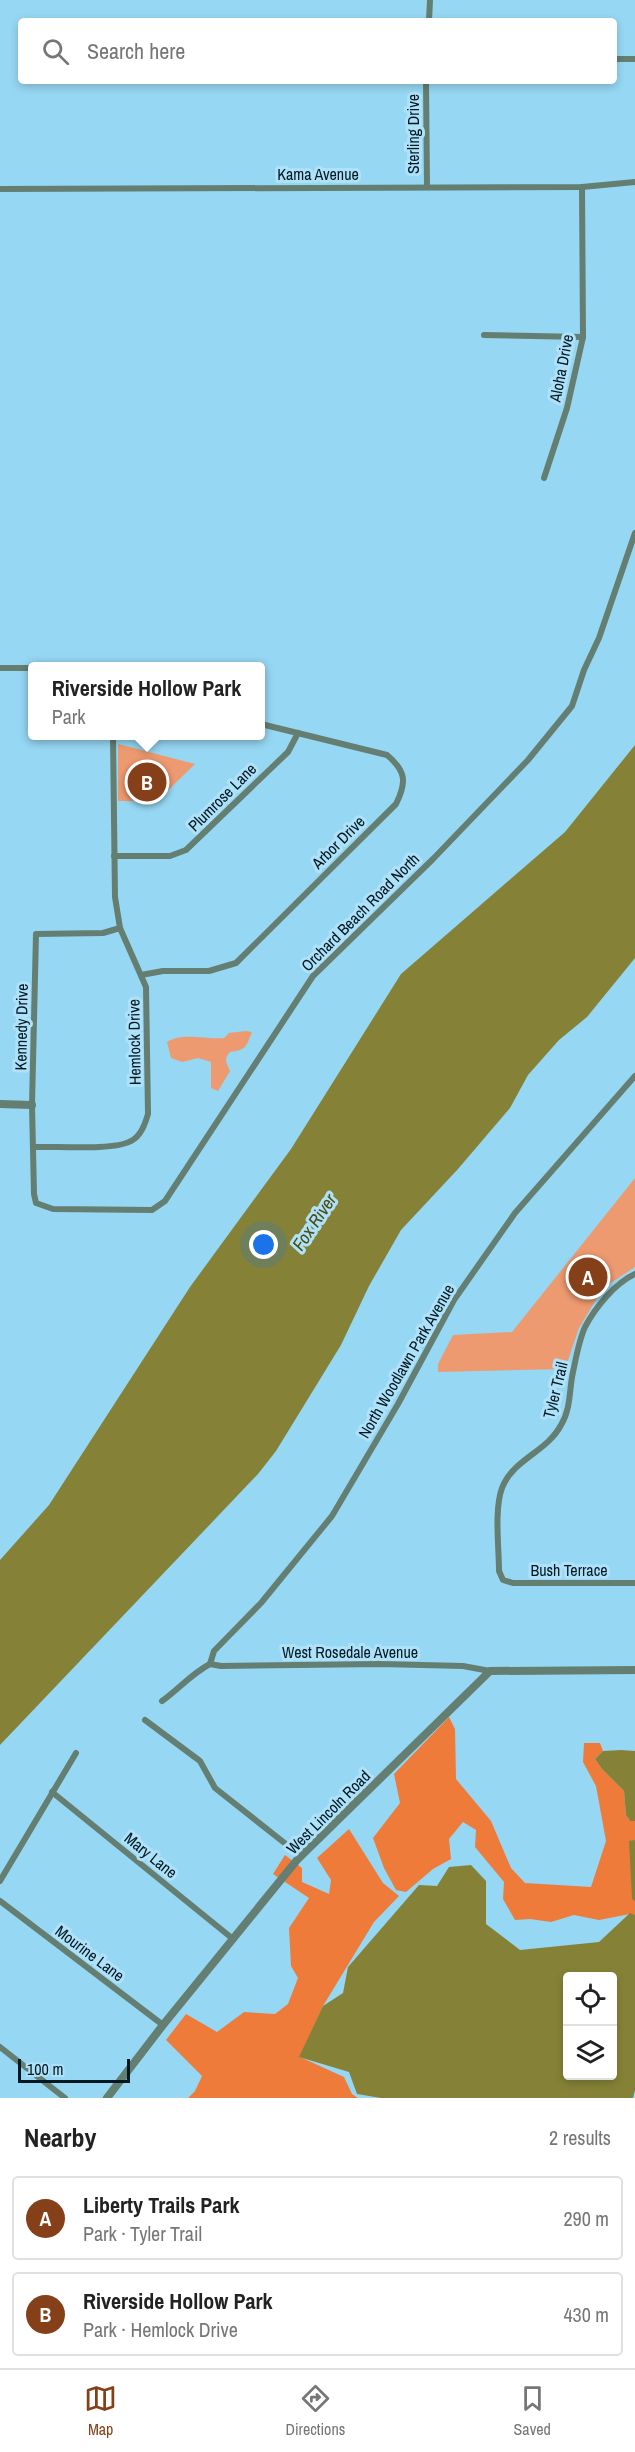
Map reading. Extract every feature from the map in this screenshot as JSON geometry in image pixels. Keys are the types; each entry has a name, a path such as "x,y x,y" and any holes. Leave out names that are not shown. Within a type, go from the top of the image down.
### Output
{"street":[{"path":"429,18 430,0"},
{"path":"617,59 635,59"},
{"name":"Sterling Drive","path":"426,84 427,186"},
{"name":"Kama Avenue","path":"0,189 582,187 635,182"},
{"name":"Aloha Drive","path":"544,478 567,408 583,337 582,187"},
{"path":"484,335 583,337"},
{"name":"Orchard Beach Road North","path":"36,1203 53,1209 152,1210 165,1201 313,976 433,859 528,760 572,706 584,670 599,638 635,533"},
{"path":"0,668 28,668"},
{"name":"Arbor Drive","path":"141,975 163,971 209,971 236,963 396,804 403,790 403,776 397,764 387,755 265,725"},
{"name":"Plumrose Lane","path":"114,856 170,856 186,850 288,752 297,733"},
{"name":"Hemlock Drive","path":"33,1147 119,1145 132,1141 142,1130 148,1114 146,987 120,928 115,897 113,740"},
{"name":"Kennedy Drive","path":"36,1203 32,1104 36,934 103,933 120,928"},
{"name":"North Woodlawn Park Avenue","path":"210,1664 214,1651 261,1603 332,1516 398,1404 454,1300 515,1213 635,1076"},
{"path":"0,1104 32,1104"},
{"name":"Tyler Trail","path":"503,1580 499,1571 499,1500 503,1487 515,1468 553,1438 561,1426 567,1412 572,1373 585,1328 623,1280 635,1274"},
{"name":"Bush Terrace","path":"503,1580 513,1583 635,1583"},
{"path":"162,1701 196,1672 210,1664"},
{"name":"West Rosedale Avenue","path":"210,1664 221,1666 381,1664 463,1666 490,1671"},
{"path":"490,1671 635,1670"},
{"name":"West Lincoln Road","path":"107,2098 163,2025 301,1856 490,1671"},
{"path":"145,1720 200,1761 215,1788 301,1856"},
{"path":"0,1881 76,1753"},
{"name":"Mary Lane","path":"52,1792 233,1939"},
{"name":"Mourine Lane","path":"0,1901 163,2025"},
{"path":"0,2047 65,2098"}],"shaded area":[{"path":"118,744 195,764 157,801 118,801"},
{"path":"252,1032 247,1044 242,1049 230,1052 226,1061 230,1071 218,1091 211,1088 211,1062 198,1058 182,1062 171,1058 167,1042 180,1037 224,1038 229,1033"},
{"path":"635,1178 635,1267 603,1288 579,1328 565,1369 438,1372 438,1364 453,1335 512,1332"},
{"path":"449,1717 455,1729 456,1779 491,1821 511,1868 525,1883 591,1887 606,1841 596,1786 583,1762 584,1743 600,1743 603,1751 595,1759 624,1791 626,1815 630,1821 635,1821 635,1915 599,1920 574,1915 551,1922 530,1919 515,1920 503,1899 504,1882 475,1847 476,1830 463,1822 449,1839 451,1859 433,1869 406,1892 396,1890 384,1868 373,1838 400,1803 394,1774"},
{"path":"349,1829 383,1883 399,1896 374,1922 323,2006 300,2057 344,2077 352,2094 358,2098 188,2098 195,2091 202,2076 166,2040 186,2014 217,2032 244,2012 275,2014 288,2004 298,1978 291,1966 289,1928 309,1898 273,1874 285,1855 302,1868 302,1882 329,1894 331,1880 317,1858"}],"water":[{"name":"Fox River","path":"635,745 635,958 587,1017 559,1040 528,1075 510,1108 458,1169 401,1230 369,1286 341,1345 276,1451 258,1474 0,1745 0,1560 49,1505 190,1287 291,1149 401,974 565,832"},
{"path":"603,1751 635,1751 635,1821 630,1821 626,1815 624,1791 595,1759"},
{"path":"635,1840 635,1901 632,1899 629,1841"},
{"path":"471,1865 486,1881 486,1924 520,1950 599,1942 630,1913 635,1915 635,2090 633,2098 381,2098 357,2094 349,2072 299,2057 323,2006 343,1993 348,1967 419,1885 437,1886 449,1867"}],"place":[{"name":"Riverside Hollow Park","path":"147,782"},
{"name":"Liberty Trails Park","path":"588,1277"}]}
